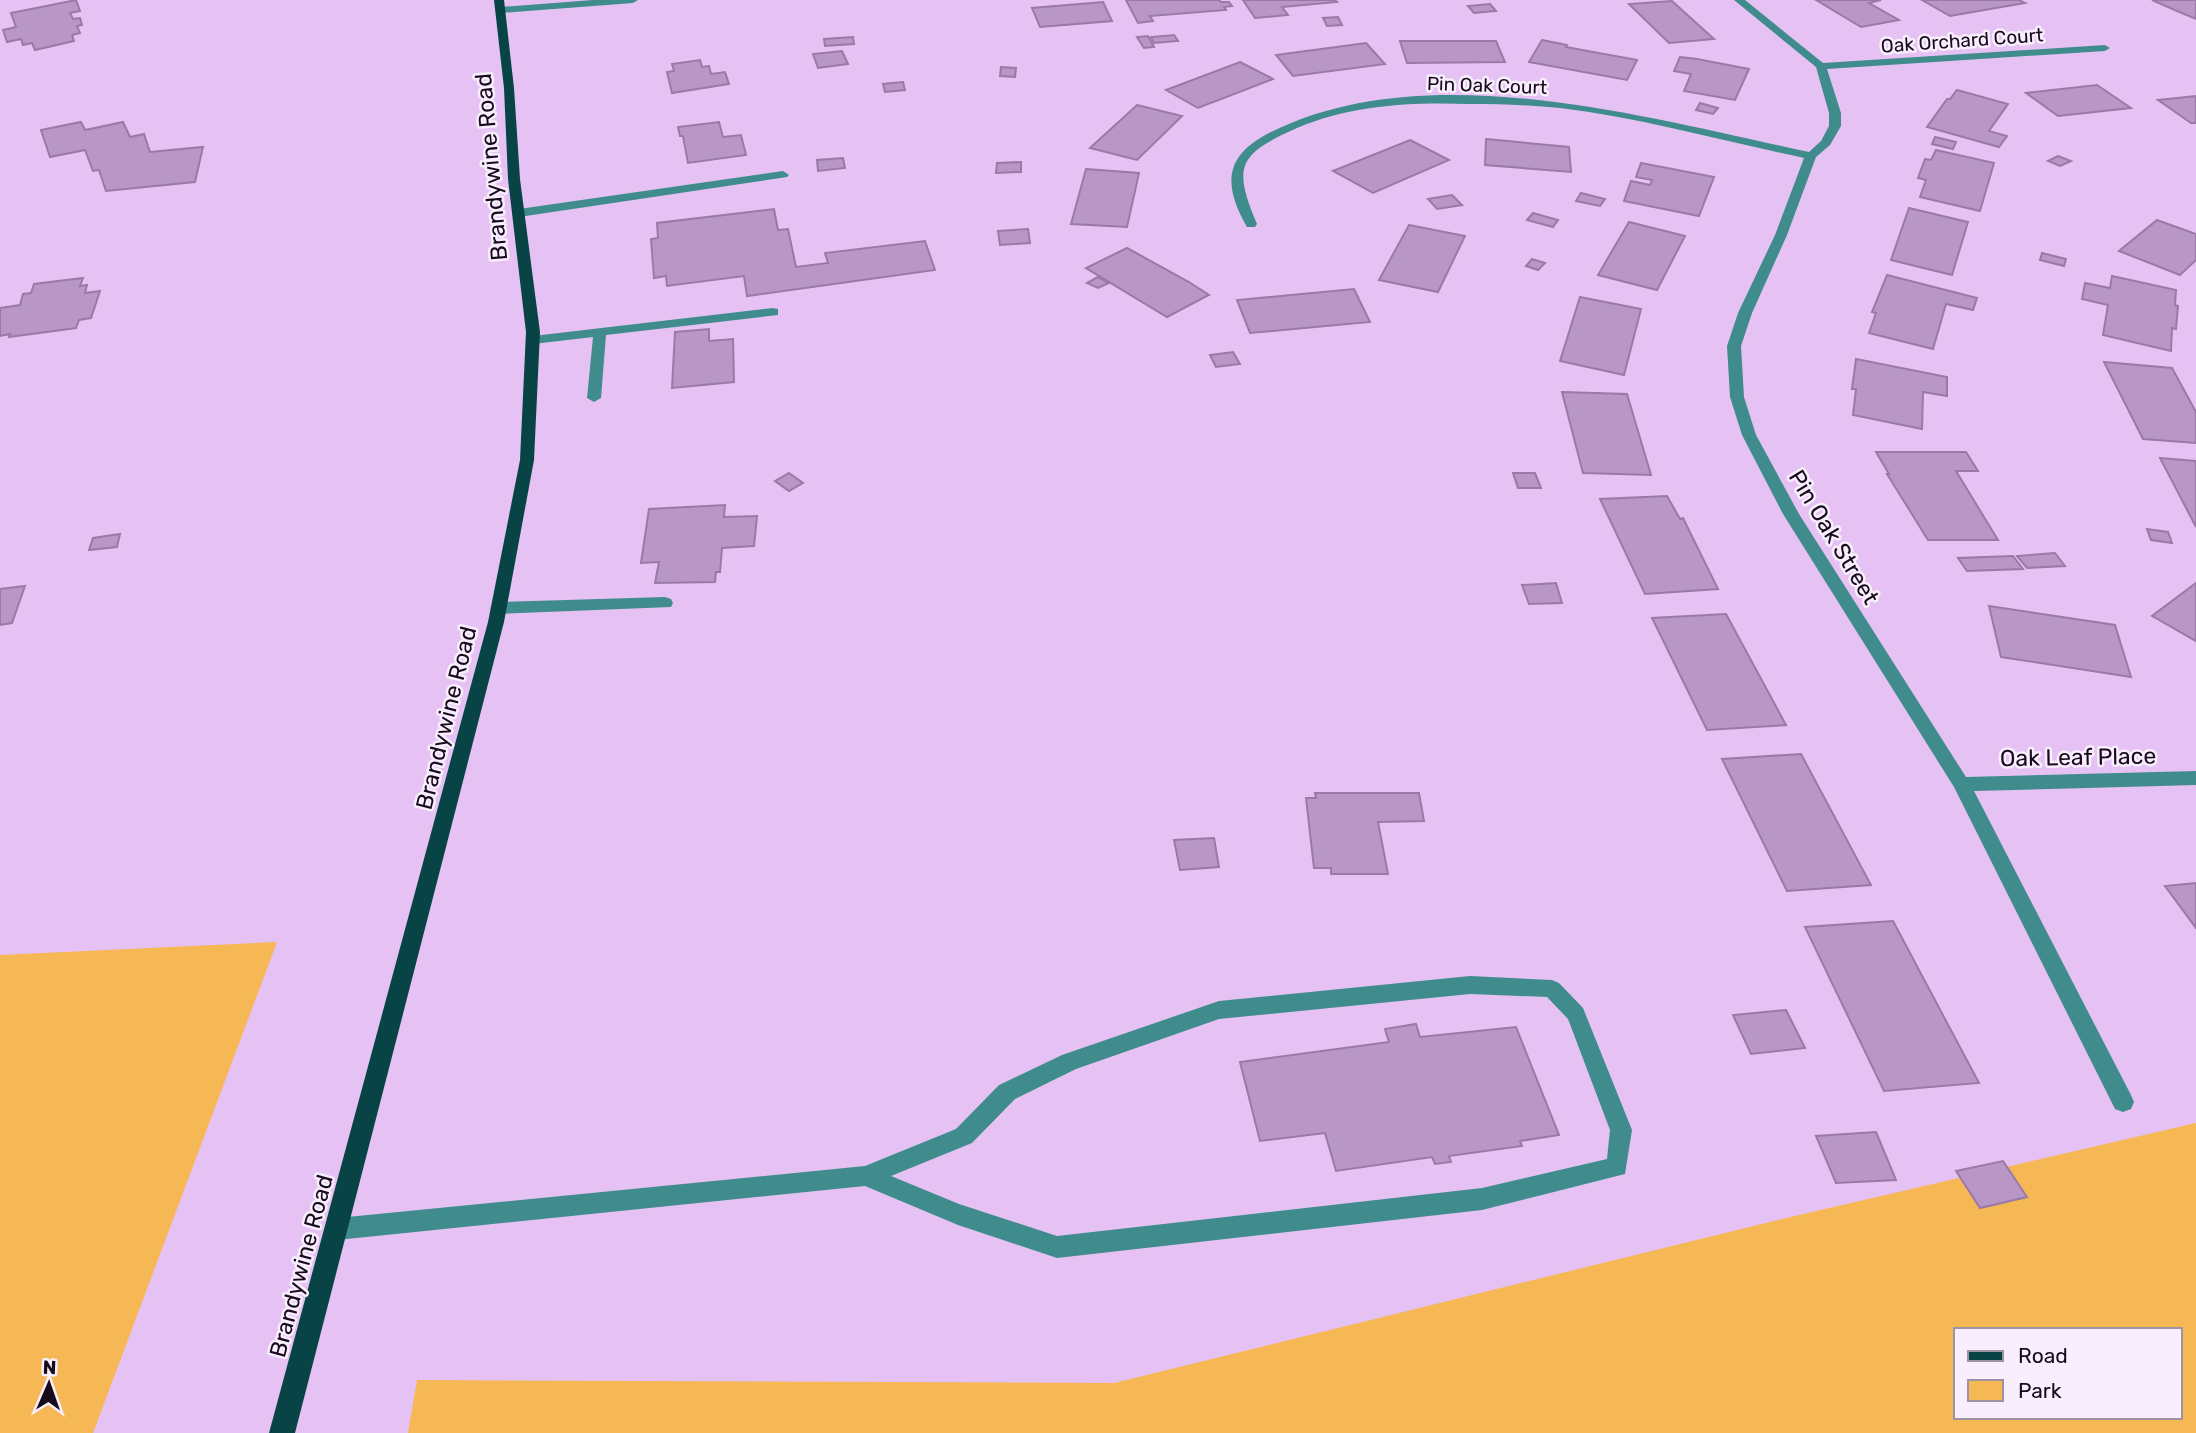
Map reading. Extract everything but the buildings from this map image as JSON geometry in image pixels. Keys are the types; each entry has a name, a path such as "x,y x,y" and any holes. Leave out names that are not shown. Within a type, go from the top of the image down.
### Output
{"main road":[{"name":"Brandywine Road","path":"282,1433 452,797 498,608 527,460 533,340 500,5"}],"street":[{"path":"500,5 633,0"},
{"path":"1739,0 1821,66"},
{"name":"Oak Orchard Court","path":"1821,66 2105,48"},
{"name":"Pin Oak Street","path":"1821,66 1835,113 1835,126 1826,143 1811,156 1781,235 1745,313 1734,346 1737,397 1749,435 1791,514 1961,784 2123,1102"},
{"name":"Pin Oak Court","path":"1251,224 1240,198 1236,176 1236,164 1244,152 1307,119 1343,108 1388,101 1497,101 1560,105 1811,156"},
{"path":"519,213 783,175"},
{"path":"533,340 773,312"},
{"path":"594,398 600,332"},
{"path":"498,608 665,603"},
{"name":"Oak Leaf Place","path":"1961,784 2196,778"},
{"path":"337,1229 865,1176 964,1136 1007,1092 1082,1057 1219,1010 1470,985 1552,989 1576,1014 1621,1130 1617,1167 1482,1199 1058,1248 958,1214 865,1176"}],"green space":[{"path":"277,942 93,1433 0,1433 0,955"},
{"path":"2196,1123 2196,1433 408,1433 417,1380 1114,1383 1782,1219"}]}
